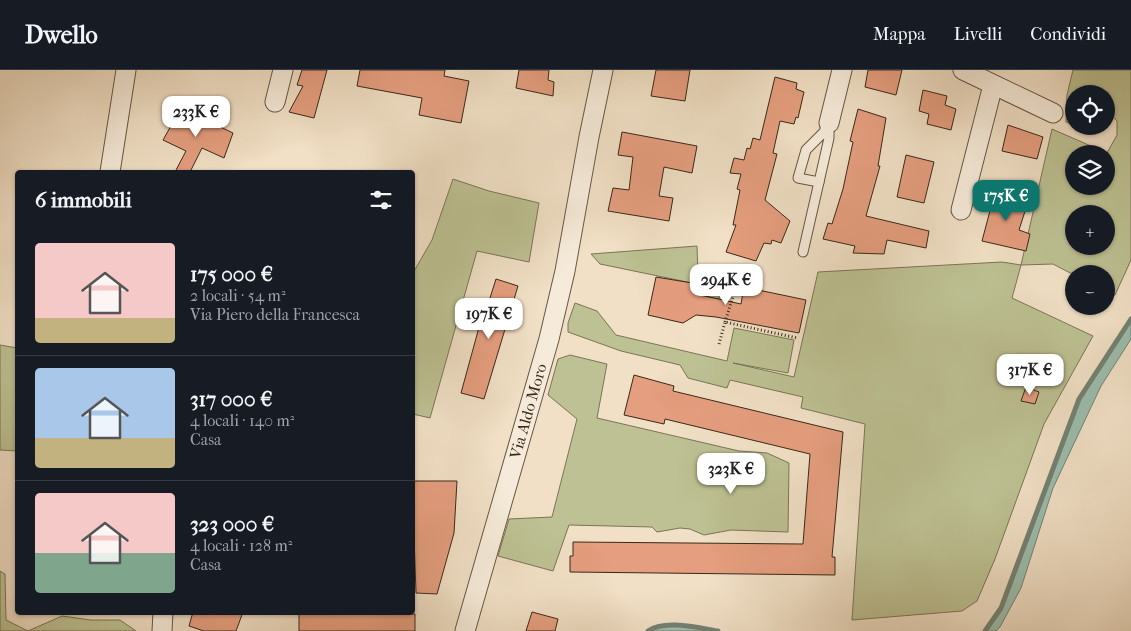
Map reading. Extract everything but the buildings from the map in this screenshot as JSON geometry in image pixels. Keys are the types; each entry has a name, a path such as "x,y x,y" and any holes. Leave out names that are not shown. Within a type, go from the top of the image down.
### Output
{"street":[{"path":"110,170 126,70"},
{"path":"275,102 282,70"},
{"name":"Via Aldo Moro","path":"465,631 556,310 570,247 588,137 603,70"},
{"path":"829,123 842,70"},
{"path":"963,70 1053,114"},
{"path":"961,210 993,86"},
{"path":"162,631 163,615"}],"lane":[{"path":"819,182 798,178 806,150 823,133 829,123"},
{"path":"803,252 829,138 829,123"}],"path":[{"path":"719,344 738,281"},
{"path":"725,322 798,338"}],"shaded area":[{"path":"1073,70 1131,70 1131,260 1115,295 1115,265 1065,265 1065,270 1053,264 1021,265 1052,129 1089,145 1065,145 1065,195 1115,195 1115,145 1111,145 1117,135 1115,85 1069,85"},
{"path":"453,179 489,191 539,203 529,262 477,251 430,418 415,414 415,270 432,240"},
{"path":"697,246 698,273 724,273 719,299 700,295 692,283 600,264 591,254"},
{"path":"1002,262 1021,265 1012,298 1093,336 1044,424 995,559 977,601 962,611 852,620 865,424 801,408 803,397 730,380 727,388 688,378 680,365 621,351 568,332 568,323 575,303 597,311 616,335 727,361 734,328 794,340 788,373 733,363 794,377 818,272"},
{"path":"1131,319 1131,339 1101,386 1053,488 1021,588 1000,627 996,631 985,631 1001,608 1079,399"},
{"path":"0,345 15,348 15,451 0,450"},
{"path":"570,355 607,364 597,418 739,451 767,453 789,463 788,532 731,530 704,535 690,529 680,528 657,532 652,527 569,525 553,571 498,556 509,519 552,517 577,419 548,395 558,359"},
{"path":"0,571 5,574 6,620 28,631 0,631"},
{"path":"62,616 91,620 120,620 136,631 28,631"},
{"path":"681,625 718,631 648,631 653,627"}],"waterway":[{"path":"985,631 1001,608 1079,399 1131,319"},
{"path":"648,631 655,627 672,625 718,631"}]}
